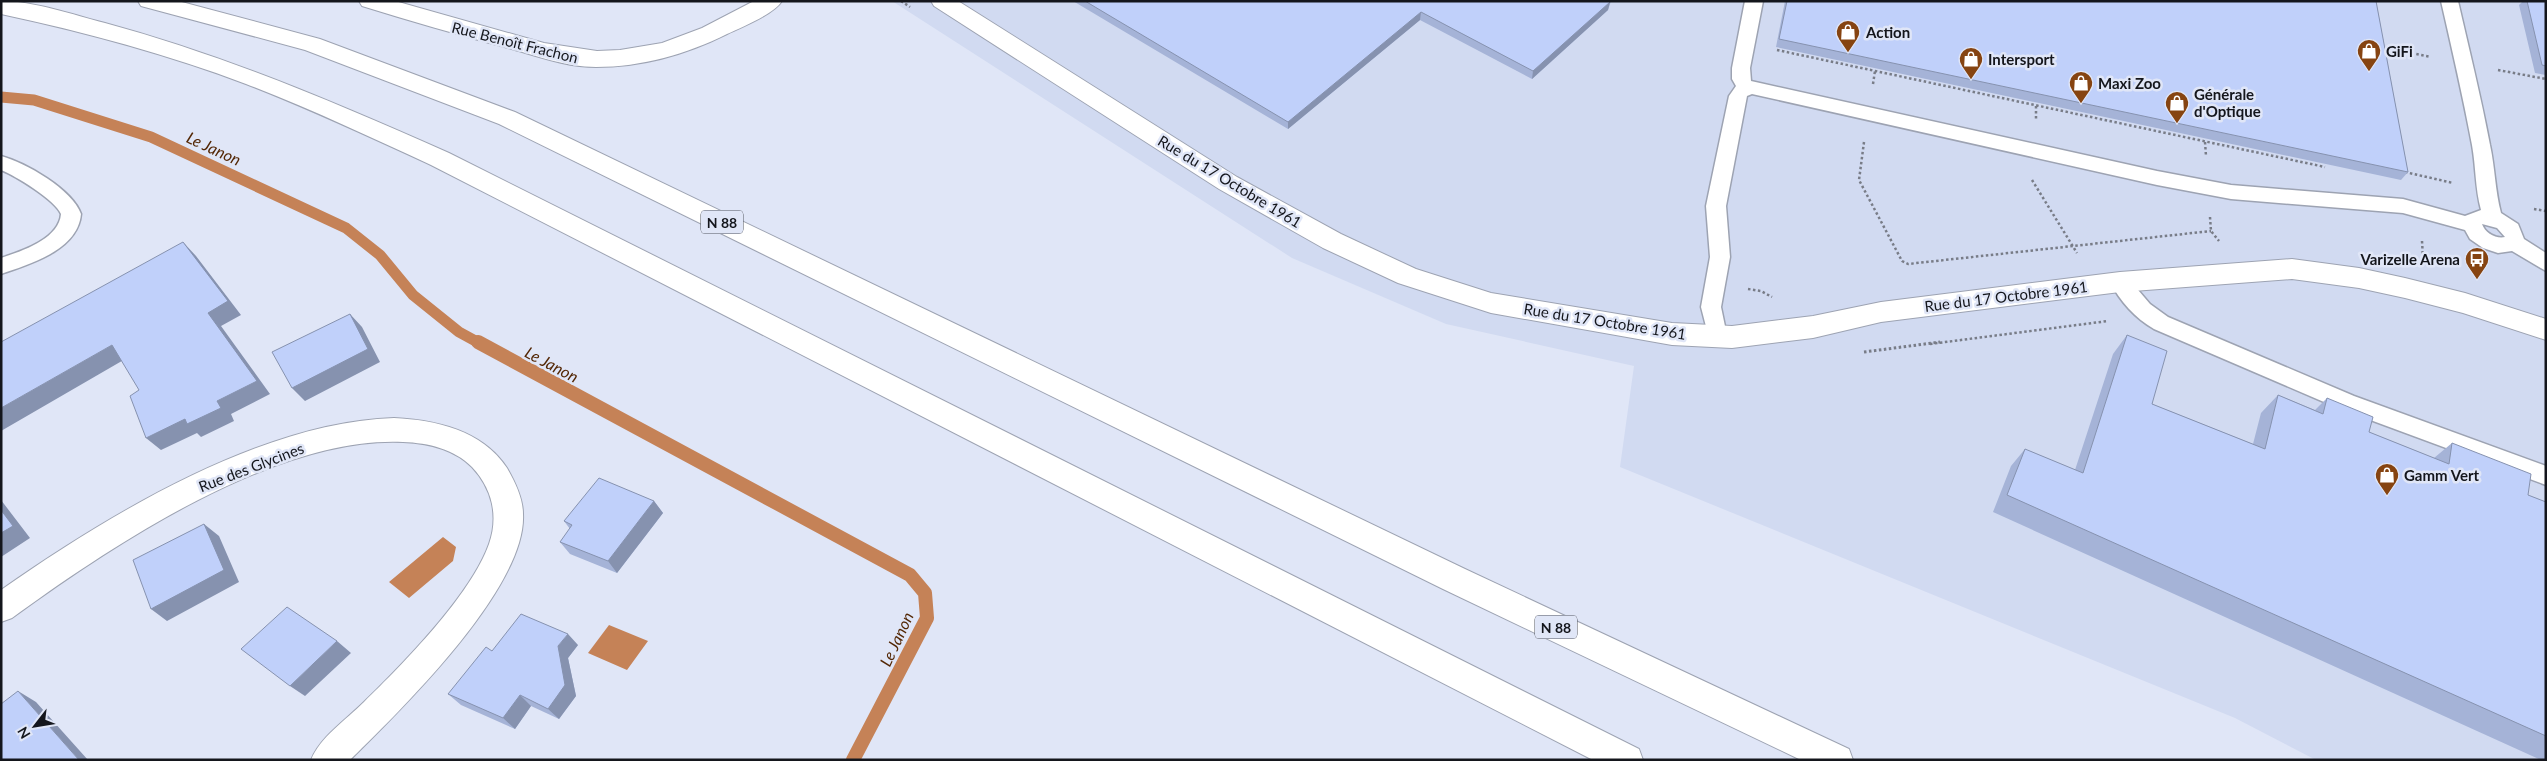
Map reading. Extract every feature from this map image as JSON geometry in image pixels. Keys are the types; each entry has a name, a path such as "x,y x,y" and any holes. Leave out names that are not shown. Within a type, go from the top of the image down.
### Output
{"main road":[{"name":"N 88","path":"150,1 312,44 507,118 1454,579 1837,760"},
{"name":"Rue Benoît Frachon","path":"370,1 442,24 571,58 599,59 657,51 689,43 741,20 771,1"},
{"name":"Rue du 17 Octobre 1961","path":"942,1 1228,183 1332,241 1406,276 1491,302 1598,323 1672,334 1732,336 1812,327 1881,312 2120,282 2292,269 2359,278 2465,302 2546,330"},
{"path":"1,7 53,18 163,48 247,76 351,119 440,160 1627,760"},
{"name":"Rue des Glycines","path":"1,608 70,558 160,505 214,479 280,452 340,435 385,431 431,433 468,447 489,465 503,488 510,517 501,553 472,604 399,690 328,760"}],"lane":[{"path":"1754,1 1741,68 1741,79 1753,88 2209,188 2403,206 2472,225 2477,234 2490,243 2504,245 2514,242 2546,263"},
{"path":"2449,1 2473,102 2484,160 2485,190 2493,218"},
{"path":"1717,336 1711,307 1720,258 1716,206 1718,188 1738,96 1753,88"},
{"path":"1,162 19,169 64,202 71,213 71,224 61,236 19,261 1,266"},
{"path":"2472,225 2475,218 2493,218 2511,228 2515,238 2514,242"},
{"path":"2120,282 2140,308 2149,317 2161,323 2346,402 2546,476"}],"path":[{"path":"2381,38 2384,57"},
{"path":"1753,88 1766,52 1771,50 2330,168"},
{"path":"1875,71 1859,180 1905,263 2211,230"},
{"path":"2036,106 2033,184 2081,259"},
{"path":"2404,163 2406,178"}],"shaded area":[{"path":"892,1 2546,1 2546,760 2316,760 2235,718 1620,467 1634,366 1446,324 1292,258"},
{"path":"443,537 456,547 453,561 409,598 389,582"},
{"path":"609,625 648,641 627,670 588,653"}],"building":[{"path":"1085,1 1611,1 1533,71 1421,12 1288,122"},
{"path":"1787,1 2376,1 2408,172 1779,39"},
{"path":"2527,1 2546,1 2546,66 2542,65"},
{"path":"183,242 228,301 208,313 257,381 217,401 221,408 187,424 185,419 146,438 130,396 139,390 112,345 1,408 1,342"},
{"path":"350,314 368,349 292,388 272,352"},
{"path":"2127,335 2167,351 2152,404 2265,449 2278,395 2323,414 2327,398 2373,417 2369,432 2449,464 2452,443 2531,474 2528,495 2546,502 2546,736 2007,495 2025,449 2083,473"},
{"path":"599,478 654,501 608,561 560,542 572,525 564,521"},
{"path":"1,510 13,526 1,533"},
{"path":"204,524 224,570 151,609 133,560"},
{"path":"287,607 337,641 290,686 241,649"},
{"path":"521,614 568,634 558,646 565,685 548,709 520,695 503,718 448,694 486,647 492,651"},
{"path":"18,691 79,760 1,760 1,704"}],"waterway":[{"name":"Le Janon","path":"1,97 34,100 151,137 346,228 380,255 413,295 459,332 481,344"},
{"name":"Le Janon","path":"478,342 910,575 925,593 927,618 853,760"}],"place":[{"name":"Action","path":"1848,53"},
{"name":"GiFi","path":"2369,72"},
{"name":"Intersport","path":"1971,80"},
{"name":"Maxi Zoo","path":"2081,104"},
{"name":"Générale d'Optique","path":"2177,124"},
{"name":"Varizelle Arena","path":"2477,280"},
{"name":"Gamm Vert","path":"2387,496"}]}
